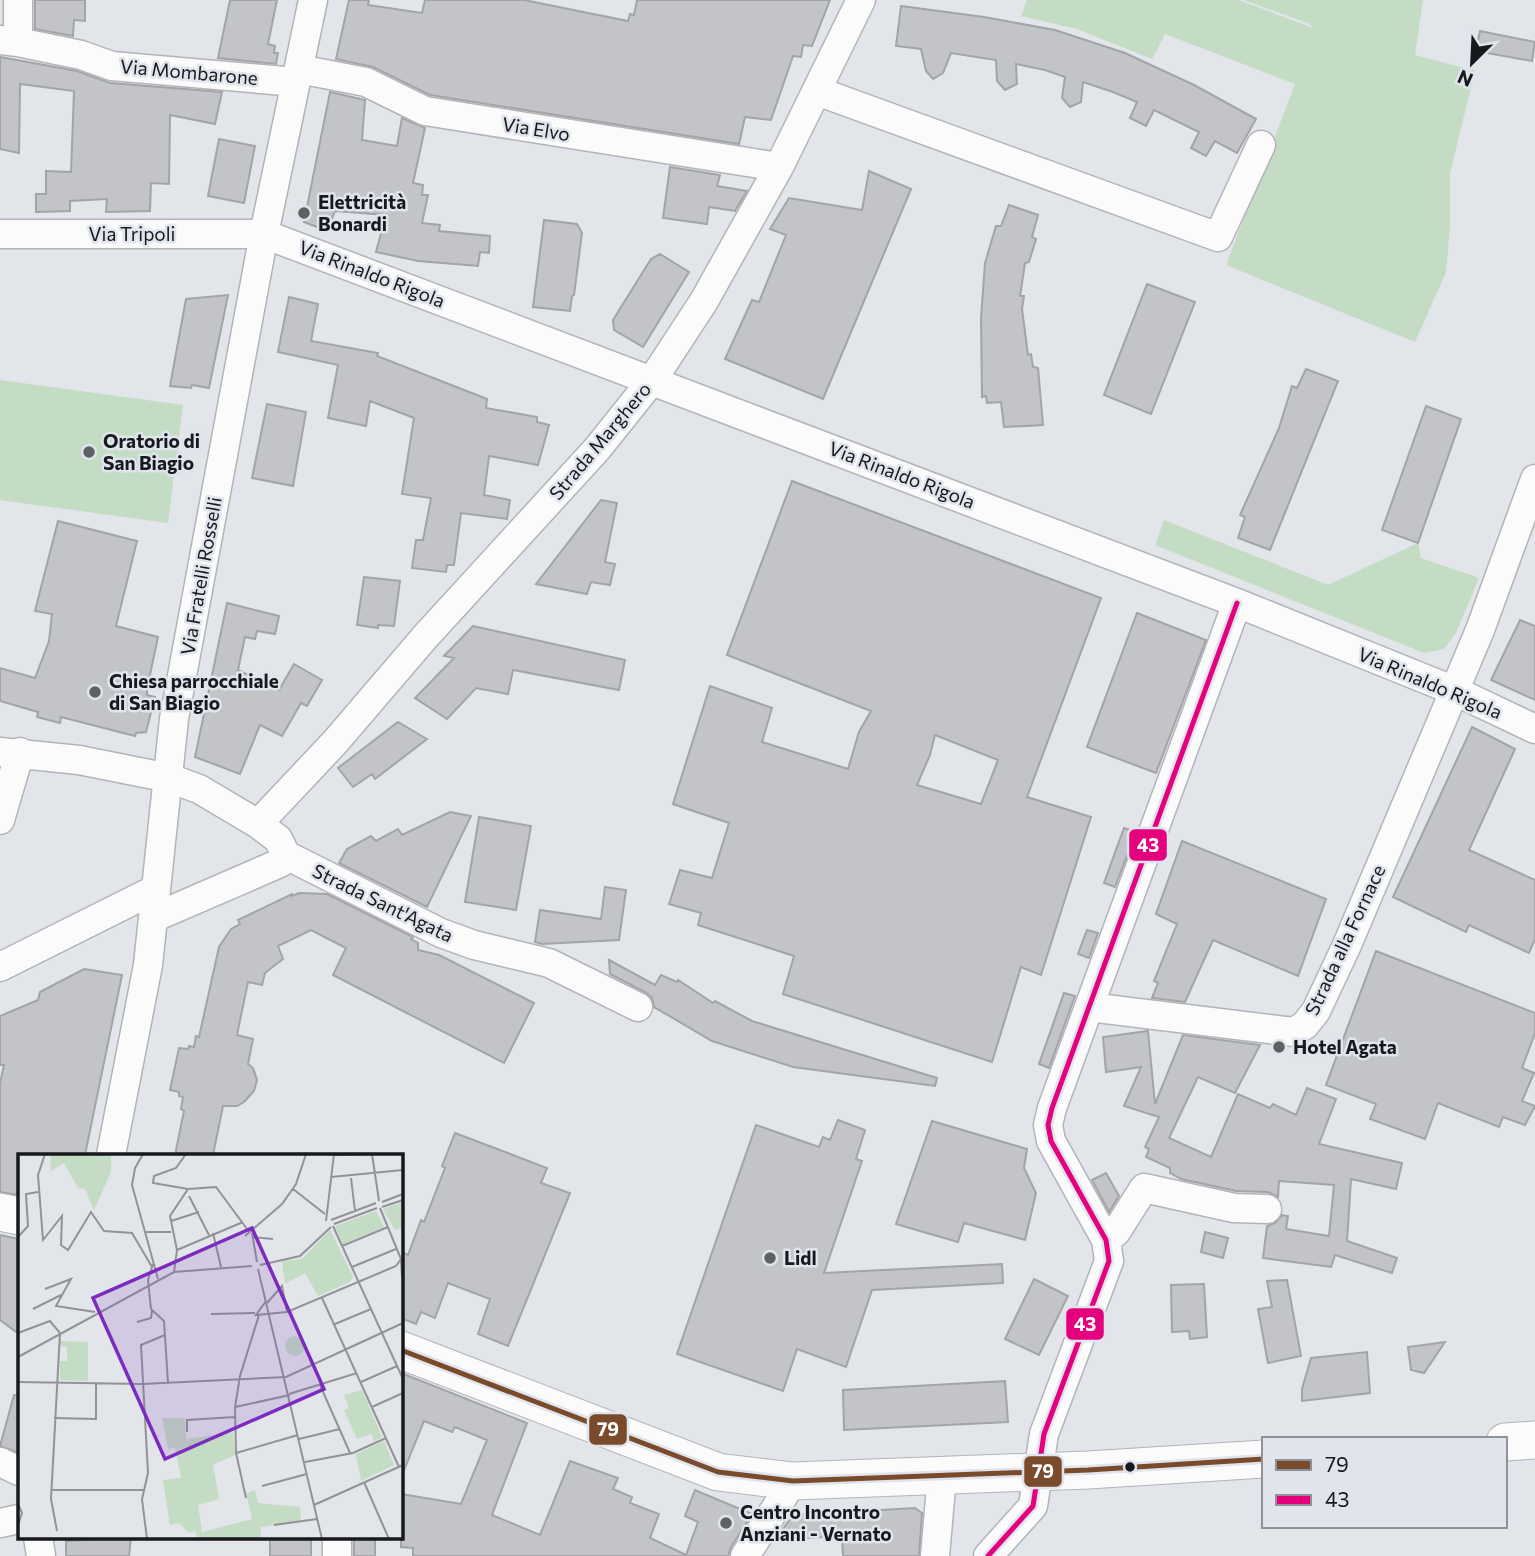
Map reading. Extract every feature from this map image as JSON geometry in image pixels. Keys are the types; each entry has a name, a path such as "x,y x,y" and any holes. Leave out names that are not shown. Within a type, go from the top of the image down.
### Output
{"main road":[{"path":"0,1212 18,1216"},
{"path":"402,1350 718,1472 793,1481 1038,1472 1262,1459"},
{"path":"1507,1442 1535,1440"}],"street":[{"path":"9,41 18,0"},
{"name":"Via Fratelli Rosselli","path":"111,1154 148,965 174,719 264,234 313,0"},
{"name":"Strada Marghero","path":"258,824 336,741 425,637 597,449 653,379 704,301 779,167 861,0"},
{"name":"Via Mombarone","path":"9,41 80,55 112,66 298,76"},
{"name":"Via Elvo","path":"298,76 366,82 425,111 779,167"},
{"path":"817,91 1218,237 1261,145"},
{"name":"Via Tripoli","path":"0,234 264,234"},
{"name":"Via Rinaldo Rigola","path":"264,234 653,379 1237,603 1455,691 1535,729"},
{"name":"Strada alla Fornace","path":"1089,1007 1293,1032 1305,1025 1316,1011 1348,945 1455,691 1535,479"},
{"path":"988,1556 1033,1506 1044,1434 1109,1261 1106,1240 1051,1141 1048,1125 1052,1108 1237,603"},
{"path":"0,820 10,752 79,760 169,778 199,789 278,839 286,855 280,863 153,918"},
{"name":"Strada Sant'Agata","path":"286,855 441,933 474,945 549,963 638,1007"},
{"path":"0,967 156,889"},
{"path":"1106,1240 1116,1232 1144,1188 1234,1208 1266,1209"},
{"path":"0,1462 18,1471"},
{"path":"941,1550 942,1476"},
{"path":"745,1556 793,1481"},
{"path":"0,1523 18,1519"},
{"path":"38,1538 41,1556"},
{"path":"337,1538 337,1556"}],"green space":[{"path":"1027,0 1239,0 1313,28 1310,24 1244,0 1423,0 1415,55 1475,71 1450,173 1450,228 1446,272 1415,342 1226,265 1295,84 1165,34 1152,59 1077,29 1021,16"},
{"name":"Oratorio di San Biagio","path":"0,380 183,405 168,523 0,500"},
{"path":"1164,520 1328,585 1418,543 1421,558 1479,578 1456,633 1444,649 1424,653 1155,545"}],"building":[{"path":"35,0 85,0 85,21 74,20 73,36 35,29"},
{"path":"230,0 277,0 268,44 275,46 274,53 278,53 276,64 218,58"},
{"path":"349,0 369,0 368,5 422,13 425,0 524,0 628,21 630,14 634,15 637,0 830,0 812,46 803,45 801,57 793,56 771,120 745,117 739,144 430,95 373,67 336,59"},
{"path":"901,6 1055,30 1125,53 1194,85 1256,119 1237,153 1215,141 1206,156 1191,148 1199,132 1154,110 1146,126 1130,118 1137,102 1113,92 1083,82 1081,102 1070,107 1062,98 1065,77 1045,70 1016,64 1017,84 1005,90 997,81 996,60 951,53 943,73 933,79 926,71 921,49 896,46"},
{"path":"1480,31 1535,42 1532,61 1476,51"},
{"path":"0,57 77,71 110,83 222,92 215,124 170,115 169,184 151,183 150,211 106,212 107,199 70,201 70,211 36,212 36,194 46,194 46,171 71,172 74,91 20,84 19,153 0,149"},
{"path":"330,92 365,100 362,140 397,146 402,118 425,128 413,183 423,185 422,195 428,195 422,223 440,225 439,231 490,236 489,253 480,252 478,266 418,261 376,252 386,215 335,211 327,231 304,222"},
{"path":"219,139 255,146 244,203 208,196"},
{"path":"670,167 720,175 717,186 747,191 735,211 709,207 707,224 663,218"},
{"path":"869,171 911,189 823,399 725,359 752,300 759,302 786,235 770,229 789,198 862,210"},
{"path":"1009,205 1038,215 1032,237 1036,239 1029,262 1025,263 1020,296 1024,296 1022,309 1028,355 1031,354 1033,367 1038,368 1043,425 1004,427 1001,402 987,403 986,396 982,397 981,318 985,263 996,226 1001,226"},
{"path":"544,220 577,224 582,233 570,311 533,307"},
{"path":"660,254 689,272 643,347 614,330 613,320 651,259"},
{"path":"1147,284 1195,302 1151,414 1104,395"},
{"path":"228,295 209,388 192,385 191,388 170,386 186,299"},
{"path":"289,297 318,304 311,341 378,353 377,356 487,399 486,408 537,417 537,422 549,425 538,465 489,456 484,495 510,500 507,519 461,513 454,565 447,565 446,572 412,568 416,540 423,540 431,498 402,494 414,418 370,401 366,426 328,418 338,365 278,352"},
{"path":"1306,369 1338,381 1270,550 1238,538 1245,517 1240,515 1279,428 1292,386 1297,388"},
{"path":"267,404 306,412 293,486 252,478"},
{"path":"1426,406 1461,419 1418,543 1382,530"},
{"path":"792,481 1101,598 1027,797 1091,817 1041,975 1021,967 992,1062 783,994 794,956 698,925 701,913 669,904 680,870 712,878 729,823 673,804 710,686 772,708 762,742 848,769 859,732 871,711 727,655","holes":["935,735 998,760 981,804 917,785"]},
{"path":"601,500 617,503 605,562 615,564 610,585 591,582 587,594 536,584"},
{"path":"58,521 137,541 116,626 158,637 147,689 147,695 155,697 146,732 136,733 135,736 61,717 60,723 37,717 38,712 0,701 0,668 35,678 49,641 52,614 35,611"},
{"path":"364,577 400,581 394,626 378,625 378,628 357,625"},
{"path":"227,603 279,616 275,634 257,631 255,639 245,637 238,670 279,690 294,664 322,680 307,706 301,703 282,736 260,725 240,774 195,757"},
{"path":"1137,613 1206,640 1156,773 1087,747"},
{"path":"1520,620 1535,626 1535,700 1491,680"},
{"path":"473,626 625,660 619,690 513,670 508,694 476,688 447,719 415,698 454,658 444,656"},
{"path":"398,722 427,739 375,779 372,774 353,787 338,768"},
{"path":"1472,727 1515,749 1469,850 1535,880 1535,939 1529,953 1469,925 1466,932 1393,897"},
{"path":"450,812 471,816 427,907 339,863 347,849 371,836 376,841 398,829 402,835"},
{"path":"479,817 531,826 516,910 465,902"},
{"path":"1124,828 1136,832 1115,887 1104,883"},
{"path":"1182,841 1326,899 1298,976 1213,940 1185,1002 1152,998 1158,983 1154,981 1177,924 1156,914"},
{"path":"605,887 626,890 619,940 542,944 535,942 540,910 601,919"},
{"path":"299,893 327,894 413,937 411,939 418,943 418,950 439,955 534,1003 504,1063 333,975 346,948 311,930 278,946 283,959 265,973 262,985 248,982 237,1035 253,1039 248,1064 253,1068 257,1080 254,1091 237,1106 223,1106 213,1154 175,1154 184,1111 181,1109 183,1097 179,1096 179,1092 170,1090 179,1048 194,1047 196,1036 199,1037 219,947 231,929 240,924 238,920"},
{"path":"1087,930 1098,933 1089,958 1078,954"},
{"path":"1376,951 1535,1013 1535,1033 1522,1068 1534,1073 1522,1101 1535,1106 1525,1125 1503,1117 1499,1127 1438,1103 1425,1139 1370,1119 1376,1104 1326,1085"},
{"path":"609,960 655,985 661,975 677,982 678,980 713,1003 715,1001 752,1021 937,1078 935,1086 793,1067 712,1041 654,1007 652,998 645,992 610,974"},
{"path":"84,969 122,975 85,1154 18,1154 18,1195 0,1192 0,1083 4,1065 0,1065 0,1016 38,1000 40,992"},
{"path":"1064,993 1075,996 1049,1068 1039,1064"},
{"path":"1148,1031 1155,1104 1183,1035 1260,1045 1235,1093 1198,1077 1169,1138 1211,1157 1238,1094 1270,1108 1273,1104 1296,1115 1307,1088 1336,1099 1319,1144 1402,1163 1396,1189 1351,1179 1347,1241 1397,1258 1392,1273 1335,1255 1331,1267 1263,1258 1267,1226 1275,1223 1282,1215 1288,1216 1286,1229 1329,1236 1334,1185 1279,1181 1278,1197 1268,1192 1236,1191 1181,1179 1170,1173 1170,1168 1146,1157 1149,1149 1145,1147 1159,1117 1124,1106 1141,1067 1106,1072 1103,1037"},
{"name":"Lidl","path":"838,1120 865,1130 856,1159 862,1161 824,1273 1002,1264 1003,1283 872,1290 846,1367 797,1349 783,1391 677,1354 756,1125 819,1147 823,1137 830,1140"},
{"path":"932,1121 1027,1149 1024,1168 1036,1193 1025,1240 964,1223 958,1242 896,1224"},
{"path":"455,1133 547,1168 541,1183 570,1193 508,1346 478,1334 490,1299 448,1283 435,1318 421,1312 416,1324 402,1318 402,1252 408,1255 421,1220 424,1222 445,1168 442,1166"},
{"path":"1106,1173 1119,1196 1109,1212 1092,1180"},
{"path":"1205,1232 1228,1238 1223,1258 1201,1252"},
{"path":"0,1235 18,1239 18,1333 0,1320"},
{"path":"1034,1279 1068,1296 1039,1355 1005,1339"},
{"path":"1287,1280 1301,1356 1268,1363 1258,1309 1272,1307 1267,1281"},
{"path":"1204,1284 1207,1337 1190,1339 1189,1331 1172,1332 1171,1285"},
{"path":"1445,1342 1424,1373 1411,1370 1408,1347"},
{"path":"1367,1352 1370,1393 1302,1401 1302,1389 1311,1358"},
{"path":"402,1373 527,1423 492,1515 540,1535 570,1461 618,1478 613,1489 632,1497 630,1503 659,1514 650,1538 686,1555 698,1522 685,1516 695,1490 752,1514 728,1556 413,1556 413,1548 401,1547 402,1494 461,1504 487,1440 455,1427 452,1432 424,1421 402,1476"},
{"path":"1005,1381 1008,1422 844,1430 843,1390"},
{"path":"14,1395 18,1396 18,1453 0,1446"},
{"path":"915,1508 922,1513 919,1556 843,1556 842,1536 775,1540 793,1515"},
{"path":"131,1538 129,1556 66,1556 66,1541"},
{"path":"270,1538 311,1538 311,1556 270,1556"},
{"path":"354,1538 375,1538 375,1556 354,1556"}],"transit line":[{"name":"43","path":"988,1556 1033,1506 1044,1434 1109,1261 1106,1240 1051,1141 1048,1125 1052,1108 1237,603"},
{"name":"79","path":"402,1350 718,1472 793,1481 1088,1470 1262,1459"}],"place":[{"name":"Elettricità Bonardi","path":"304,213"},
{"name":"Oratorio di San Biagio","path":"89,452"},
{"name":"Chiesa parrocchiale di San Biagio","path":"95,692"},
{"name":"Hotel Agata","path":"1279,1047"},
{"name":"Lidl","path":"770,1258"},
{"name":"Centro Incontro Anziani - Vernato","path":"726,1523"}]}
